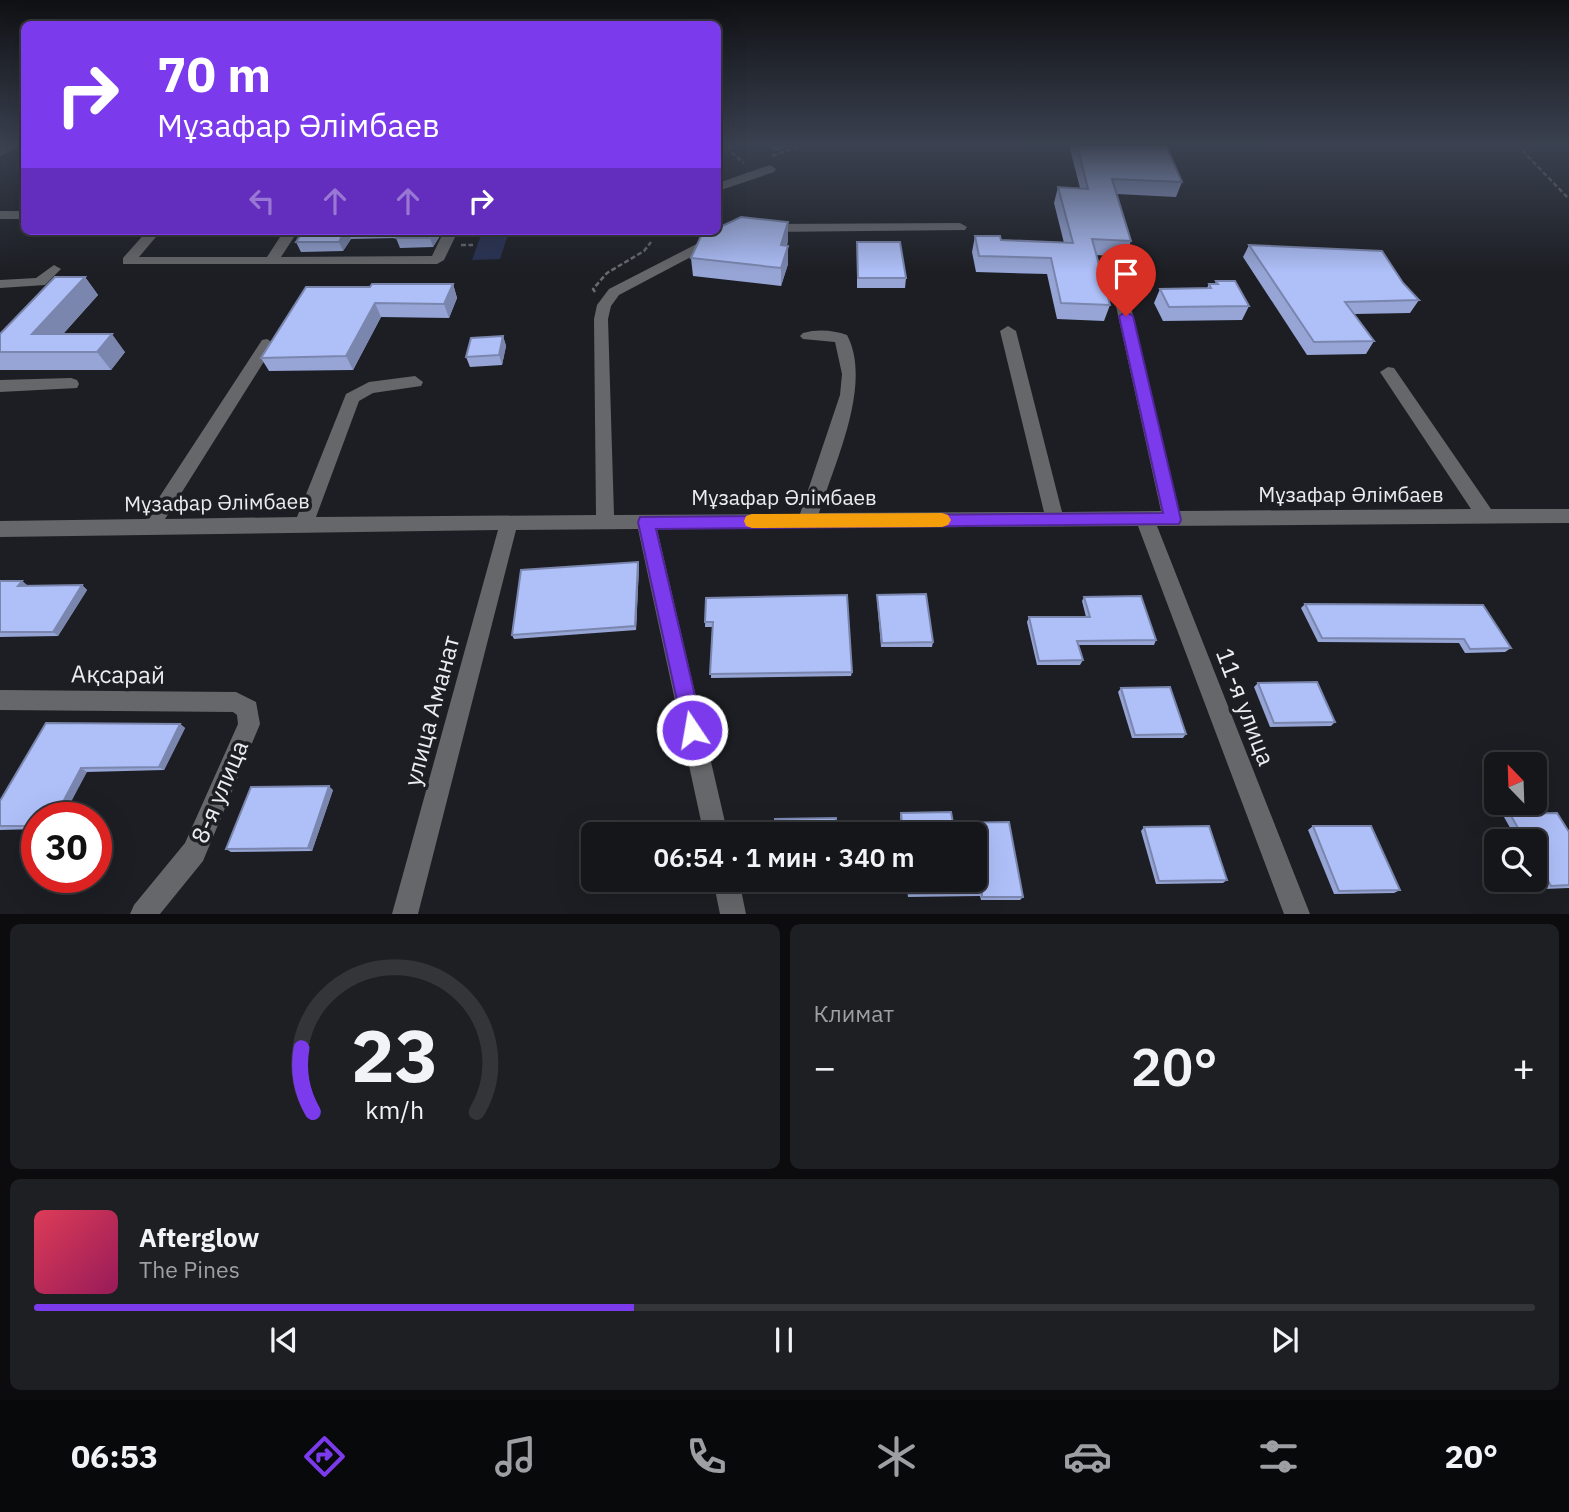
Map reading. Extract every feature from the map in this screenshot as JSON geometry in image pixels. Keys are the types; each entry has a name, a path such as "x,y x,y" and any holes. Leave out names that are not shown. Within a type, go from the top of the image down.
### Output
{"street":[{"path":"3,217 21,215"},
{"path":"605,522 601,319 604,305 614,292 740,228 960,227"},
{"path":"151,235 128,261 437,260 449,235"},
{"path":"271,261 288,235"},
{"path":"1114,265 1172,520"},
{"path":"0,284 40,282 54,269"},
{"path":"1008,331 1055,520"},
{"path":"807,521 848,395 850,374 842,339 835,336 808,336"},
{"path":"150,527 267,344"},
{"path":"1388,372 1486,517"},
{"path":"304,524 352,398 369,388 415,382"},
{"path":"0,386 71,384"},
{"name":"Мұзафар Әлімбаев","path":"0,529 304,524 1569,516"},
{"name":"11-я улица","path":"1145,519 1297,914"},
{"path":"646,522 713,822"},
{"name":"улица Аманат","path":"405,914 509,523"},
{"name":"Ақсарай","path":"0,700 236,702"},
{"name":"8-я улица","path":"143,914 194,852 248,724 248,709 236,702"},
{"path":"728,892 733,914"}],"path":[{"path":"604,305 593,289 607,273 644,251 655,235"}],"shaded area":[{"path":"481,235 508,235 500,259 472,260"}],"building":[{"path":"1058,188 1115,188 1131,241 1092,239 1110,305 1061,303 1051,258 979,256 975,236 1000,236 1001,240 1073,243"},
{"path":"741,217 788,222 781,245 788,246 781,268 691,258 701,236 721,235 721,227"},
{"path":"300,235 343,235 339,242 296,242"},
{"path":"398,235 432,235 430,238 396,238"},
{"path":"857,242 900,242 906,278 858,278"},
{"path":"1249,245 1382,251 1403,283 1419,300 1345,302 1374,341 1314,342"},
{"path":"55,277 85,277 32,334 112,334 97,352 0,352 0,334"},
{"path":"1216,281 1235,281 1249,306 1169,307 1160,289 1211,288 1209,284 1218,284"},
{"path":"372,284 453,284 444,304 375,303 346,356 261,358 306,287 370,287"},
{"path":"503,336 499,355 466,357 471,338"},
{"path":"638,562 635,626 512,635 521,570"},
{"path":"0,581 22,581 18,586 82,585 53,632 0,632"},
{"path":"926,594 933,642 882,643 877,595"},
{"path":"847,595 852,672 710,674 713,622 705,622 706,598"},
{"path":"1141,596 1156,640 1077,641 1083,660 1039,661 1029,617 1090,617 1084,597"},
{"path":"1305,604 1483,605 1511,648 1470,649 1464,639 1322,638"},
{"path":"1317,682 1335,722 1274,723 1258,683"},
{"path":"1170,687 1186,734 1135,735 1121,688"},
{"path":"46,723 180,724 159,767 81,768 63,802 21,802 21,826 0,826 0,801"},
{"path":"329,786 308,848 226,849 251,787"},
{"path":"951,812 953,822 902,822 901,813"},
{"path":"1547,813 1557,813 1569,832 1569,885 1551,886 1547,879 1547,829 1519,829 1511,816 1547,816"},
{"path":"836,818 836,822 775,822 775,819"},
{"path":"987,822 1009,822 1023,897 982,897 982,893 909,894 987,892"},
{"path":"1209,826 1227,880 1159,881 1144,827"},
{"path":"1313,826 1371,826 1400,890 1339,891"}],"slow traffic":[{"path":"752,521 942,520"}],"route":[{"path":"692,730 646,522 1172,520 1126,316"}]}
